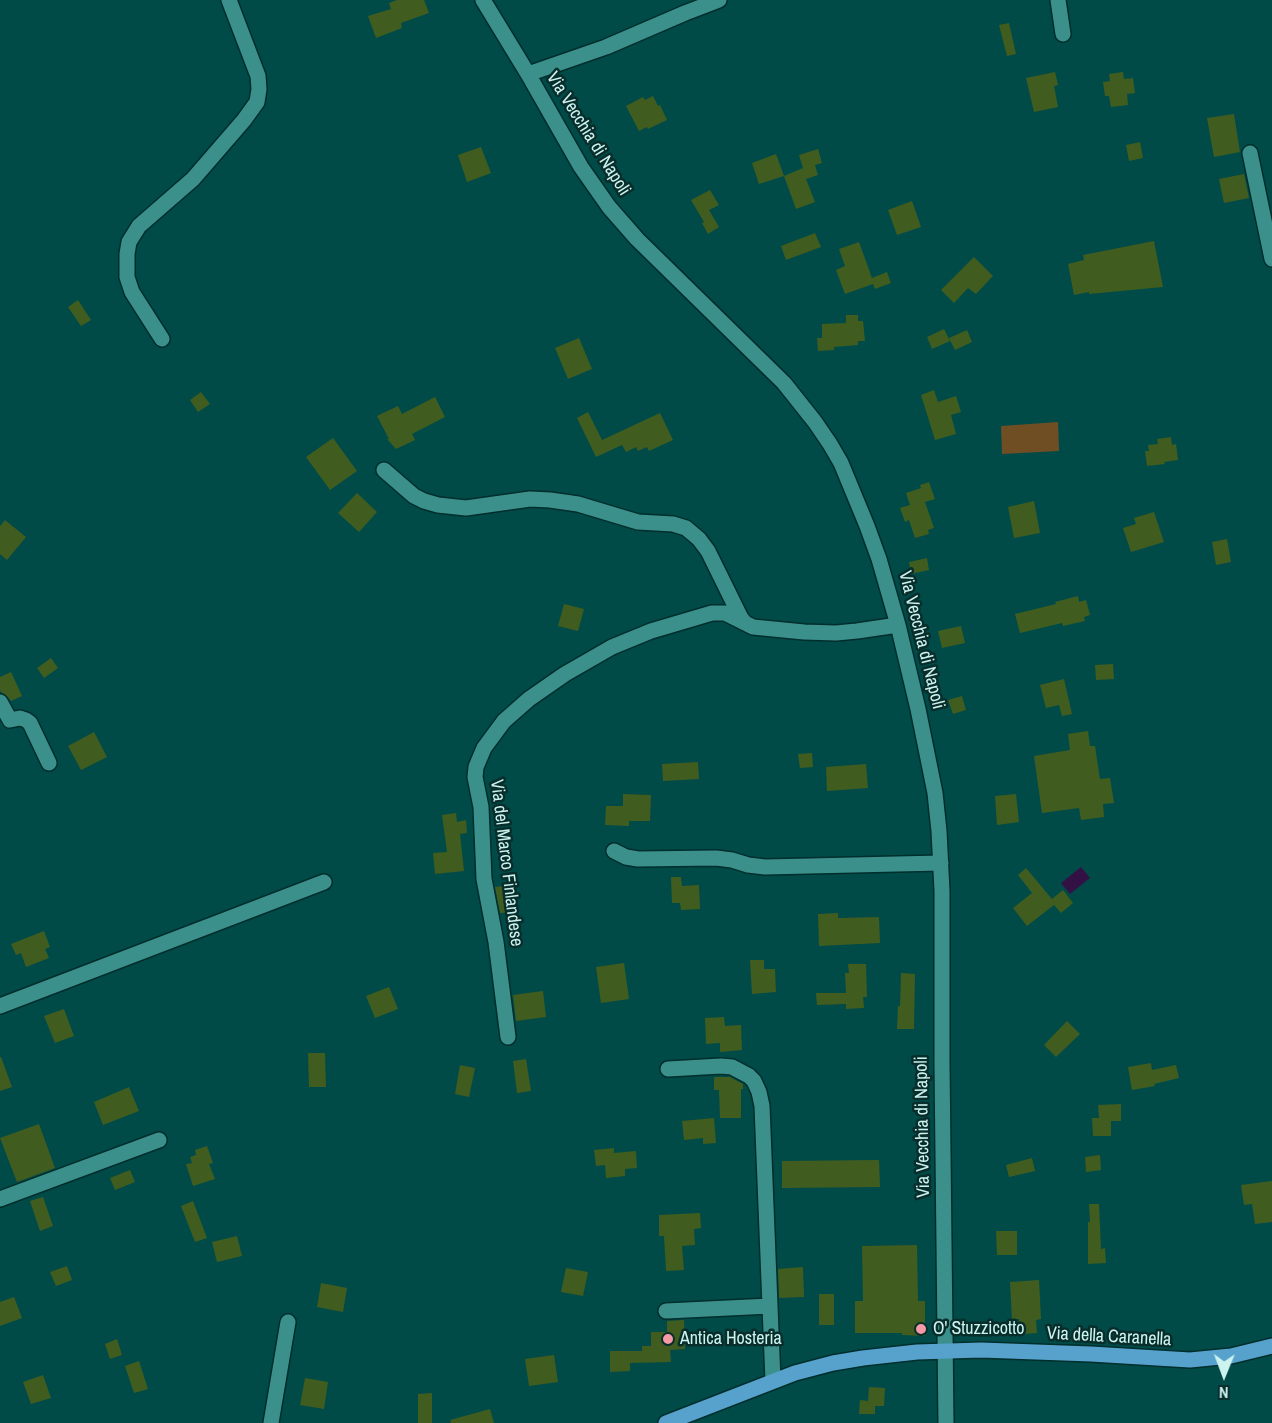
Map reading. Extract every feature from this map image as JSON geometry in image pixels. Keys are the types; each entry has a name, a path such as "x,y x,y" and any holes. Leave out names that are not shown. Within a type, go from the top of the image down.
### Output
{"main road":[{"name":"Via della Caranella","path":"666,1423 773,1381 813,1368 843,1361 903,1353 981,1350 1190,1360 1231,1356 1272,1346"}],"street":[{"path":"162,339 132,292 127,277 129,242 139,226 199,173 248,116 256,102 259,89 258,76 228,0"},
{"name":"Via Vecchia di Napoli","path":"483,0 581,167 616,216 649,252 784,383 826,438 843,469 874,543 898,625 918,709 932,777 938,821 941,863 946,1423"},
{"path":"528,74 606,47 719,0"},
{"path":"1058,0 1063,34"},
{"path":"1250,153 1272,259"},
{"path":"384,470 419,499 438,505 466,508 530,499 550,500 578,504 644,523 673,524 686,528 708,551 736,611 745,623"},
{"name":"Via del Marco Finlandese","path":"508,1037 496,942 484,879 481,807 475,777 484,748 504,721 530,699 566,674 612,647 640,635 712,613 726,613 758,628 828,633 857,632 898,625"},
{"path":"0,702 5,722 20,718 28,721 50,763"},
{"path":"614,851 626,857 638,859 716,858 765,867 941,863"},
{"path":"0,1006 324,882"},
{"path":"668,1069 732,1067 746,1073 758,1088 762,1106 773,1381"},
{"path":"0,1199 159,1140"},
{"path":"666,1311 770,1306"},
{"path":"271,1423 288,1322"}],"shaded area":[{"path":"1058,422 1059,451 1002,454 1001,426"},
{"path":"1081,867 1090,878 1070,894 1061,883"}],"building":[{"path":"397,0 424,0 429,13 401,23 402,28 376,38 368,16 391,9 389,3"},
{"path":"1009,23 1016,54 1007,56 999,25"},
{"path":"1055,72 1058,85 1054,86 1058,107 1034,112 1026,78"},
{"path":"1123,72 1124,79 1133,78 1135,93 1127,94 1128,105 1111,107 1109,96 1105,96 1103,82 1110,81 1109,74"},
{"path":"653,96 667,120 639,131 626,106 643,97 645,100"},
{"path":"1234,114 1240,152 1214,157 1207,118"},
{"path":"1140,142 1143,158 1129,161 1126,145"},
{"path":"481,147 491,173 467,182 458,155"},
{"path":"818,149 822,163 815,165 818,175 806,179 815,202 796,209 784,176 803,168 799,155"},
{"path":"776,154 784,176 759,184 752,163"},
{"path":"1244,174 1249,198 1224,203 1219,179"},
{"path":"710,190 719,205 709,210 719,227 708,234 691,200"},
{"path":"912,201 921,227 897,235 888,210"},
{"path":"815,233 821,247 786,260 781,246"},
{"path":"1154,241 1163,287 1074,295 1068,264 1084,260 1083,255"},
{"path":"859,242 872,278 887,272 891,283 875,289 873,284 845,294 836,270 845,266 839,249"},
{"path":"974,257 993,276 976,294 968,288 954,303 941,290"},
{"path":"78,300 91,320 81,326 68,307"},
{"path":"846,315 858,315 858,321 863,321 865,341 858,341 858,345 818,351 817,338 822,338 822,324 846,323"},
{"path":"944,329 950,341 932,349 927,337"},
{"path":"967,330 972,342 955,350 949,338"},
{"path":"579,338 592,369 568,379 555,348"},
{"path":"934,390 938,402 956,396 961,412 951,415 956,434 935,440 921,395"},
{"path":"201,392 210,404 198,412 190,400"},
{"path":"435,397 445,417 412,434 415,440 396,449 387,439 389,439 377,416 398,406 402,414"},
{"path":"588,412 602,440 660,413 673,440 649,451 647,447 638,451 636,447 626,452 622,445 596,457 577,418"},
{"path":"1171,437 1172,445 1176,444 1178,460 1147,466 1145,451 1149,451 1148,445 1158,444 1157,439"},
{"path":"333,438 357,471 330,490 306,457"},
{"path":"929,482 935,499 925,502 934,528 928,530 929,534 915,538 909,520 905,522 900,508 910,505 906,493 921,488 920,485"},
{"path":"357,493 377,512 359,532 338,513"},
{"path":"1034,501 1040,533 1014,538 1008,507"},
{"path":"1154,512 1164,542 1131,552 1123,528 1136,524 1134,518"},
{"path":"5,520 26,537 7,560 0,554 0,526"},
{"path":"1227,539 1231,562 1216,565 1212,542"},
{"path":"927,558 929,570 911,574 909,562"},
{"path":"1078,596 1079,602 1086,600 1090,615 1084,617 1085,621 1063,626 1062,623 1020,633 1015,614"},
{"path":"564,604 584,609 578,631 558,626"},
{"path":"961,626 965,643 942,648 938,631"},
{"path":"51,658 58,668 44,678 37,668"},
{"path":"1113,664 1114,679 1096,680 1095,665"},
{"path":"11,672 22,696 11,701 0,690 0,677"},
{"path":"1064,679 1072,714 1062,716 1059,705 1046,708 1040,685"},
{"path":"962,696 966,710 953,714 948,700"},
{"path":"1088,731 1090,746 1095,746 1100,779 1110,778 1114,803 1103,804 1104,817 1081,820 1079,808 1042,813 1034,756 1070,750 1068,734"},
{"path":"94,732 107,757 81,770 68,746"},
{"path":"812,753 813,767 800,768 798,754"},
{"path":"698,762 699,779 663,781 662,764"},
{"path":"866,764 868,788 827,791 826,767"},
{"path":"623,794 651,795 650,821 629,821 629,826 605,825 606,806 623,806"},
{"path":"1016,794 1019,822 997,825 995,796"},
{"path":"456,813 457,822 466,820 467,833 460,834 464,871 435,874 433,853 447,852 442,815"},
{"path":"1026,868 1052,899 1063,890 1073,903 1061,913 1054,905 1027,926 1013,908 1032,893 1018,875"},
{"path":"671,877 681,877 682,886 699,885 700,909 681,910 680,903 672,903"},
{"path":"513,885 516,912 500,913 495,887"},
{"path":"838,913 838,918 879,917 880,943 819,946 818,914"},
{"path":"44,931 50,947 45,949 49,958 26,967 21,953 16,955 11,944"},
{"path":"750,960 764,960 764,969 775,969 776,992 752,994"},
{"path":"624,963 629,999 601,1003 596,967"},
{"path":"848,964 866,964 867,997 863,997 864,1008 846,1009 846,1004 817,1005 816,993 846,993 845,973 849,973"},
{"path":"901,973 915,974 914,1029 897,1029"},
{"path":"389,987 398,1009 375,1018 366,996"},
{"path":"543,991 546,1017 516,1021 513,995"},
{"path":"64,1009 74,1036 55,1043 44,1016"},
{"path":"724,1017 725,1026 741,1025 742,1050 720,1052 720,1043 706,1044 705,1018"},
{"path":"1067,1021 1080,1034 1056,1057 1044,1045"},
{"path":"308,1053 325,1053 326,1087 309,1087"},
{"path":"0,1057 12,1087 0,1091"},
{"path":"526,1059 531,1091 517,1093 513,1061"},
{"path":"1151,1063 1152,1070 1176,1065 1179,1078 1154,1084 1155,1086 1132,1090 1128,1067"},
{"path":"460,1065 475,1068 469,1097 455,1094"},
{"path":"714,1077 730,1077 743,1084 741,1118 720,1118 719,1090 714,1090"},
{"path":"129,1087 139,1111 103,1125 94,1102"},
{"path":"1121,1104 1121,1121 1111,1121 1111,1136 1093,1136 1092,1118 1099,1118 1098,1105"},
{"path":"714,1118 716,1143 703,1144 703,1138 684,1140 682,1121"},
{"path":"39,1124 55,1168 17,1182 0,1138"},
{"path":"207,1146 213,1163 209,1164 215,1179 193,1186 186,1164 192,1163 190,1157 196,1155 195,1150"},
{"path":"614,1148 614,1153 636,1151 637,1168 625,1169 625,1176 606,1178 605,1165 596,1166 594,1150"},
{"path":"1100,1155 1101,1170 1086,1172 1085,1157"},
{"path":"1032,1158 1035,1171 1009,1177 1006,1165"},
{"path":"879,1160 880,1187 782,1188 782,1161"},
{"path":"130,1170 135,1182 115,1190 110,1178"},
{"path":"1272,1181 1272,1222 1255,1224 1252,1204 1244,1205 1241,1185"},
{"path":"43,1197 53,1226 40,1231 30,1201"},
{"path":"193,1201 207,1238 195,1242 181,1206"},
{"path":"1089,1204 1099,1204 1101,1249 1105,1248 1106,1263 1088,1264"},
{"path":"700,1213 701,1228 694,1229 695,1245 682,1246 684,1270 666,1271 664,1236 659,1236 659,1215"},
{"path":"996,1231 1017,1231 1017,1255 997,1255"},
{"path":"237,1236 242,1256 217,1262 212,1242"},
{"path":"917,1245 918,1301 925,1301 925,1336 902,1335 902,1333 855,1333 855,1301 863,1301 862,1246"},
{"path":"67,1266 72,1280 56,1286 50,1272"},
{"path":"803,1267 804,1297 779,1298 778,1269"},
{"path":"566,1268 588,1272 583,1296 561,1292"},
{"path":"1039,1280 1041,1319 1036,1320 1037,1333 1025,1334 1025,1326 1020,1326 1019,1319 1012,1319 1010,1282"},
{"path":"321,1283 347,1288 343,1312 317,1307"},
{"path":"819,1294 834,1294 834,1325 819,1325"},
{"path":"14,1297 22,1318 0,1326 0,1302"},
{"path":"684,1320 685,1349 670,1350 671,1362 630,1363 630,1371 610,1372 610,1351 642,1351 642,1346 651,1346 651,1332 667,1332 667,1321"},
{"path":"117,1339 122,1355 110,1359 105,1344"},
{"path":"554,1355 558,1382 529,1386 525,1359"},
{"path":"139,1361 148,1389 134,1393 125,1366"},
{"path":"43,1375 51,1398 31,1404 23,1382"},
{"path":"305,1378 328,1382 324,1409 300,1405"},
{"path":"869,1387 885,1388 884,1406 875,1406 875,1414 859,1414 860,1400 868,1401"},
{"path":"432,1393 432,1423 418,1423 418,1394"},
{"path":"490,1409 494,1423 451,1423 450,1420"}],"place":[{"name":"O' Stuzzicotto","path":"921,1329"},
{"name":"Antica Hosteria","path":"668,1339"}]}
